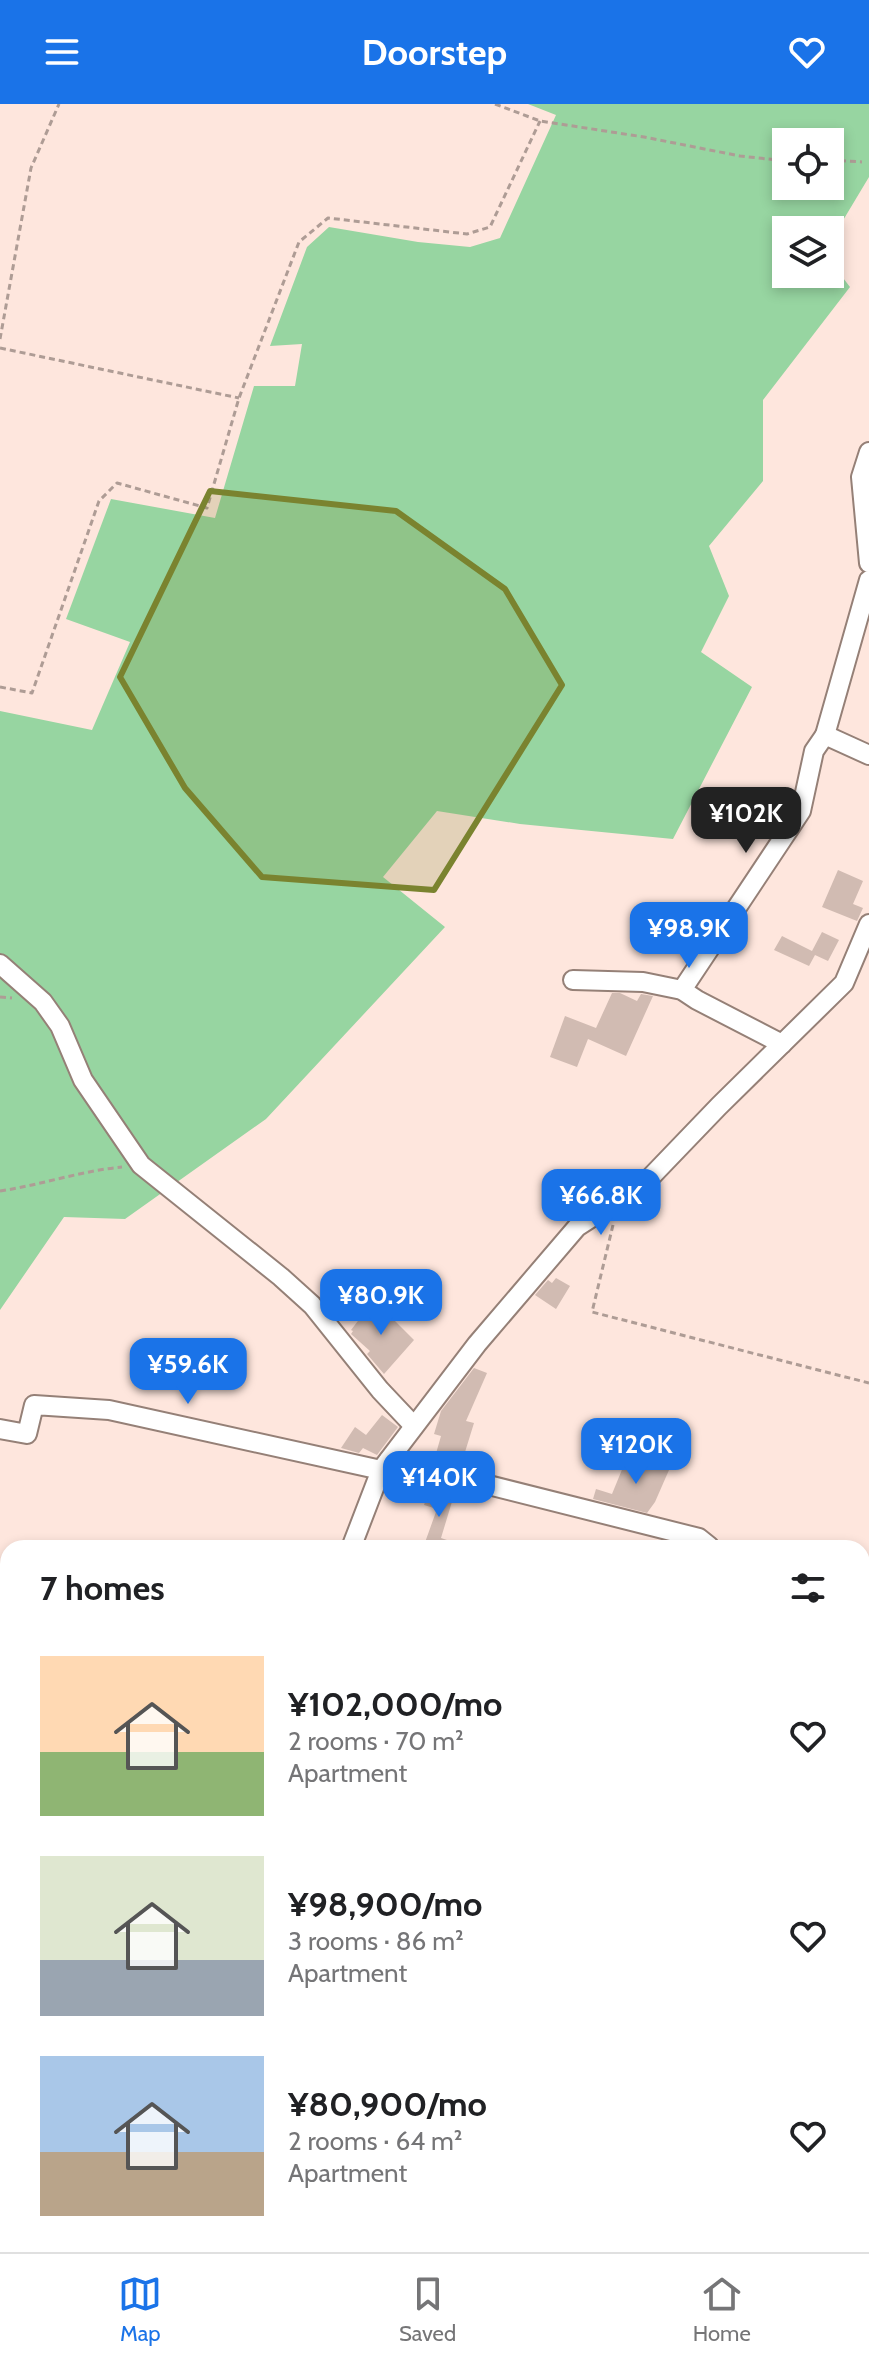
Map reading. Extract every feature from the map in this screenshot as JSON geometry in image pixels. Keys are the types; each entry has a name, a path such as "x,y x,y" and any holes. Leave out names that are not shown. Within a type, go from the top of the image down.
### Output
{"street":[{"path":"869,452 861,477 869,563"},
{"path":"682,990 801,811 814,751 825,735 869,580"},
{"path":"825,735 869,755"},
{"path":"354,1540 385,1465 477,1344 577,1227 645,1183 844,983 869,924"},
{"path":"0,964 43,1002 60,1026 83,1080 141,1165 312,1305 380,1390 414,1426"},
{"path":"573,980 643,982 682,990 782,1044"},
{"path":"0,1429 27,1434 34,1405 109,1410 385,1465 702,1540"}],"path":[{"path":"0,339 31,168 59,104"},
{"path":"495,104 540,121 772,159"},
{"path":"0,687 32,693 99,501 117,483 207,508 239,398 299,242 328,218 467,234 490,227 540,121"},
{"path":"844,161 862,162"},
{"path":"0,348 239,398"},
{"path":"0,1191 98,1169 141,1165"},
{"path":"611,1205 613,1226 592,1312 869,1383"}],"highlighted area":[{"path":"210,491 396,511 505,589 562,685 434,890 262,877 185,788 120,677"}],"green space":[{"path":"528,104 869,104 869,177 844,219 844,216 772,216 772,288 844,288 844,279 850,287 763,400 763,481 709,546 729,596 701,652 752,687 673,839 520,824 437,811 383,877 445,927 266,1119 125,1219 64,1217 0,1310 0,711 92,730 130,642 66,619 111,499 215,518 254,386 295,386 302,344 270,346 307,247 329,227 470,247 500,238 556,115"}],"building":[{"path":"838,870 863,881 853,904 863,908 857,921 822,907"},
{"path":"822,932 839,940 828,961 815,955 809,966 774,950 782,936 812,951"},
{"path":"612,993 620,993 637,1001 641,994 653,996 626,1056 588,1039 577,1067 550,1057 565,1016 596,1028"},
{"path":"556,1278 570,1286 556,1309 535,1295 548,1280 552,1283"},
{"path":"374,1300 414,1340 384,1374 367,1354 370,1351 351,1334"},
{"path":"474,1368 487,1373 466,1421 474,1423 461,1465 435,1457 441,1436 434,1434 441,1411"},
{"path":"382,1415 398,1427 377,1455 363,1448 359,1453 341,1448 355,1427 366,1435"},
{"path":"628,1455 669,1470 647,1513 593,1499 596,1489 612,1494"},
{"path":"430,1487 454,1495 441,1538 447,1540 426,1540 437,1509 424,1505"}]}
